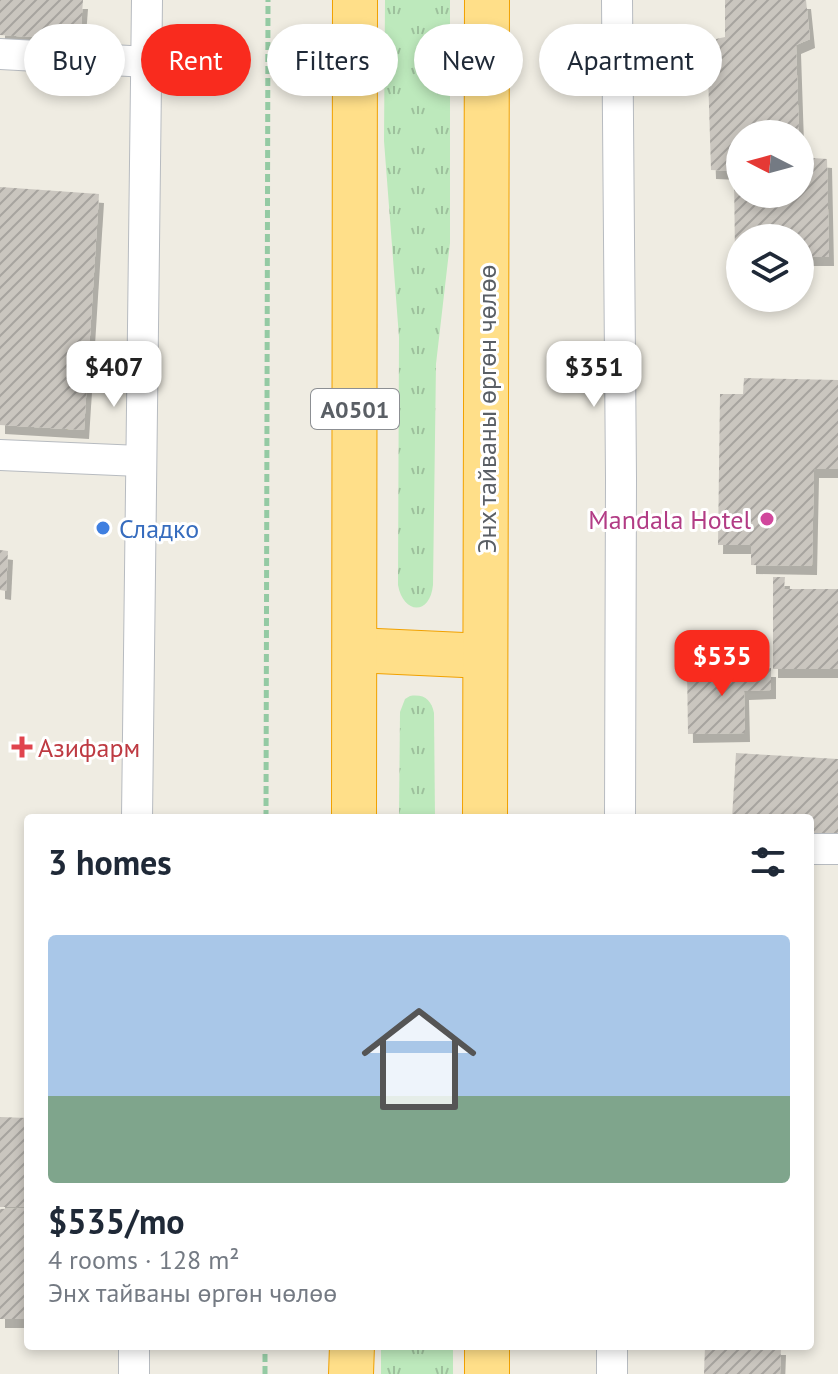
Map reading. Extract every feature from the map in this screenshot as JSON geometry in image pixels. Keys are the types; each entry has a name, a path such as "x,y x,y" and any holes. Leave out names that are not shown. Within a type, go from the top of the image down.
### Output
{"highway":[{"name":"A0501","path":"354,814 355,0"},
{"name":"Энх тайваны өргөн чөлөө","path":"485,814 487,0"},
{"path":"355,650 485,656"},
{"path":"351,1374 352,1350"},
{"path":"487,1350 487,1374"}],"street":[{"path":"147,0 147,24"},
{"path":"617,0 620,814"},
{"path":"0,54 141,62"},
{"path":"137,814 147,96"},
{"path":"0,455 140,461"},
{"path":"814,849 838,849"},
{"path":"134,1350 134,1374"},
{"path":"612,1350 612,1374"}],"path":[{"path":"266,814 268,0"},
{"path":"265,1350 265,1374"}],"green space":[{"path":"385,0 450,0 450,24 414,24 414,96 450,96 450,243 436,364 433,585 427,602 416,608 405,602 398,585 399,337 384,141 384,96 398,96 398,24 385,24"},
{"path":"420,696 431,705 434,713 435,814 399,814 400,712 405,699"},
{"path":"381,1350 453,1350 453,1374 381,1374"}],"building":[{"path":"0,0 83,0 81,24 24,24 24,36 0,35"},
{"path":"725,0 806,0 810,39 796,45 799,120 726,120 726,171 711,170 709,96 722,96 722,38 725,37"},
{"path":"814,158 827,159 829,257 814,257 814,224 735,224 734,208 814,208"},
{"path":"0,187 99,194 84,430 0,425"},
{"path":"744,378 838,380 838,469 814,469 812,566 751,565 751,545 718,545 720,394 743,394"},
{"path":"0,550 8,551 6,591 0,590"},
{"path":"773,577 785,577 784,589 838,589 838,669 773,669"},
{"path":"687,668 771,668 771,690 744,691 745,733 688,734"},
{"path":"736,753 838,759 838,844 814,843 814,814 732,814"},
{"path":"0,1117 24,1118 24,1207 0,1207"},
{"path":"24,1208 24,1319 0,1319 0,1209"},
{"path":"705,1350 781,1350 780,1374 704,1374"}],"place":[{"name":"Mandala Hotel","path":"767,519"},
{"name":"Сладко","path":"103,528"},
{"name":"Азифарм","path":"22,747"}]}
